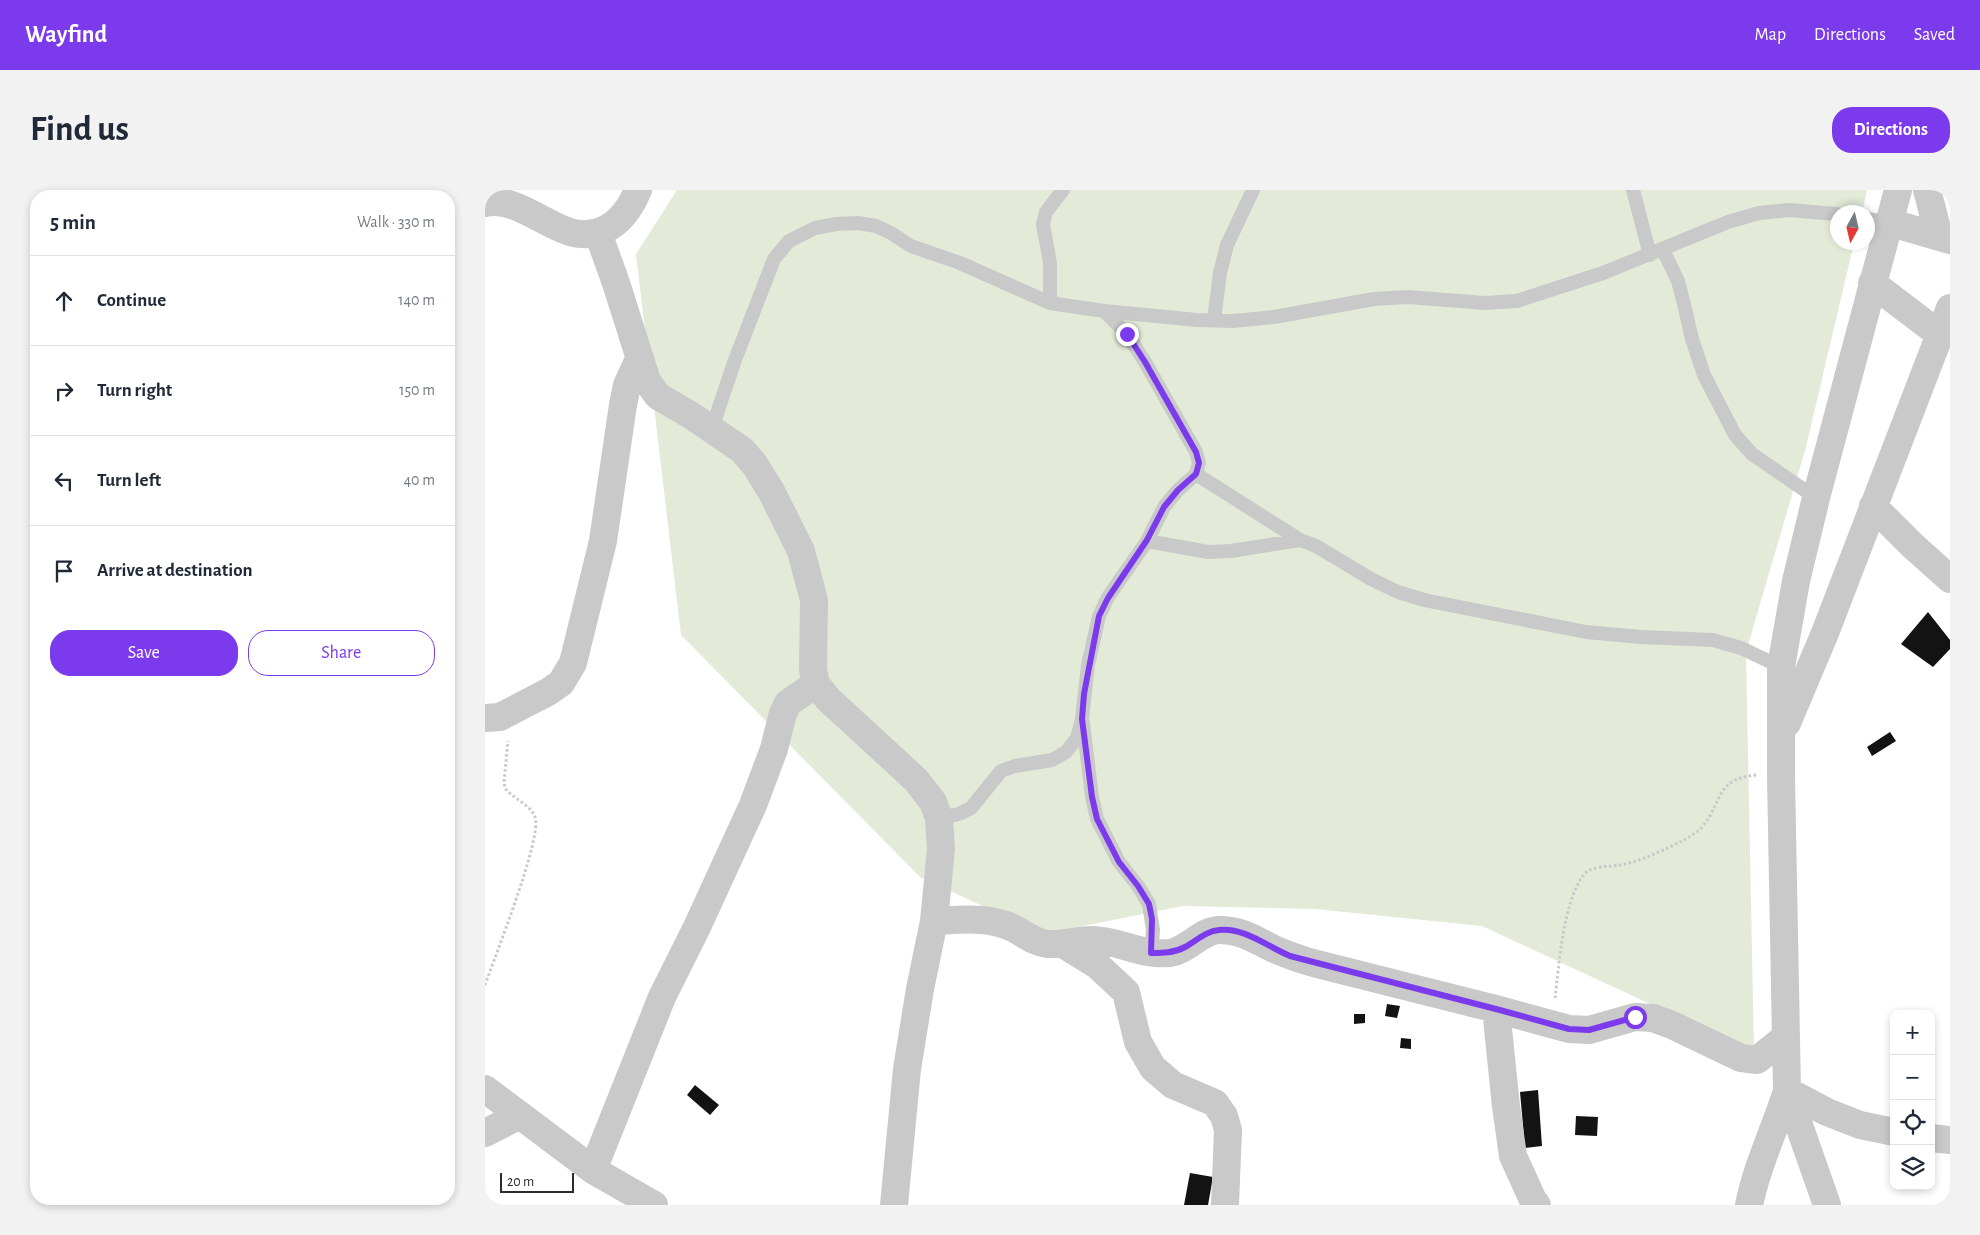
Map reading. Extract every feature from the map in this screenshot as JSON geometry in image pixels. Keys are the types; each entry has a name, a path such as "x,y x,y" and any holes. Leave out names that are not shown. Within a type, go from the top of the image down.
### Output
{"street":[{"path":"492,198 521,209 557,227 582,235 598,233 617,224 633,202 638,190"},
{"path":"1749,1205 1762,1158 1779,1118 1787,1083 1781,777 1783,732 1781,667 1796,581 1815,498 1872,283 1878,220 1897,190"},
{"path":"1927,190 1944,238"},
{"path":"1878,220 1944,238"},
{"path":"598,233 647,381 657,396 712,428 742,450 755,465 771,491 801,551 814,600 813,670 816,684 828,699 916,780 933,802 939,818 941,849 934,921 920,988 907,1068 894,1205"},
{"path":"1872,283 1939,334"},
{"path":"1783,732 1825,632 1950,308"},
{"path":"492,717 525,705 561,683 573,663 603,541 627,385 639,359"},
{"path":"1873,506 1950,579"},
{"path":"593,1170 662,997 697,927 753,805 774,749 783,712 788,703 816,684"},
{"path":"934,921 973,919 993,922 1012,928 1031,940 1046,944 1099,941 1151,953 1172,952 1185,947 1201,936 1219,930 1239,932 1256,938 1271,948 1290,956 1496,1009 1551,1026 1589,1030 1635,1017 1653,1018 1741,1058 1757,1060 1776,1071 1787,1083 1827,1112 1860,1125 1890,1131"},
{"path":"1063,944 1097,965 1126,992 1138,1042 1153,1068 1173,1085 1215,1103 1224,1116 1228,1130 1225,1205"},
{"path":"1496,1009 1513,1156 1537,1205"},
{"path":"1757,1060 1786,1037"},
{"path":"1787,1083 1827,1205"},
{"path":"485,1089 593,1170 654,1205"},
{"path":"485,1133 519,1115"},
{"path":"1935,1138 1950,1140"}],"lane":[{"path":"1050,303 1049,263 1043,224 1046,212 1063,190"},
{"path":"1215,320 1220,272 1227,245 1253,190"},
{"path":"1633,190 1650,255"},
{"path":"712,428 735,360 774,260 789,241 815,228 836,224 859,223 876,226 911,246 969,267 1050,303 1104,311 1233,321 1274,317 1374,299 1416,298 1485,303 1517,302 1650,255 1728,222 1759,213 1789,210 1830,213"},
{"path":"1663,250 1678,282 1685,304 1692,339 1704,375 1735,435 1752,454 1815,498"},
{"path":"939,818 959,814 971,808 1001,771 1015,766 1052,760 1067,752 1077,738 1082,719 1088,665 1099,616 1108,598 1147,540 1164,507 1178,490 1196,474 1199,463 1196,452 1127,334 1104,311"},
{"path":"1196,474 1300,540 1316,546 1398,592 1424,600 1586,632 1641,637 1713,640 1741,648 1781,667"},
{"path":"1147,540 1208,552 1231,552 1300,540"},
{"path":"1082,719 1092,797 1097,819 1119,862 1138,886 1149,904 1152,919 1151,953"}],"path":[{"path":"485,986 528,863 537,823 534,814 505,788 508,740 492,717"},
{"path":"1551,1026 1563,938 1572,897 1582,875 1590,869 1636,862 1693,835 1703,827 1717,799 1735,779 1756,775 1781,777"}],"green space":[{"path":"677,190 1867,190 1864,205 1830,205 1830,250 1852,250 1806,447 1746,652 1754,1052 1482,926 1315,909 1183,906 1043,934 920,877 681,635 636,254"}],"building":[{"path":"1928,612 1950,640 1950,649 1933,667 1901,644"},
{"path":"1890,732 1896,741 1872,756 1867,747"},
{"path":"1387,1004 1400,1006 1397,1018 1385,1016"},
{"path":"1354,1014 1365,1014 1365,1023 1354,1024"},
{"path":"1401,1038 1411,1039 1411,1049 1400,1048"},
{"path":"695,1085 719,1105 710,1115 687,1095"},
{"path":"1538,1090 1542,1146 1525,1148 1520,1092"},
{"path":"1576,1116 1598,1117 1597,1136 1575,1135"},
{"path":"1190,1173 1213,1177 1208,1205 1184,1205"}],"route":[{"path":"1127,334 1196,452 1199,463 1196,474 1178,490 1164,507 1147,540 1108,598 1099,616 1088,665 1084,694 1082,719 1092,797 1097,819 1105,838 1119,862 1138,886 1149,904 1153,930 1151,953 1172,952 1185,947 1201,936 1219,930 1239,932 1256,938 1271,948 1290,956 1530,1018 1551,1026 1589,1030 1635,1017"}]}
